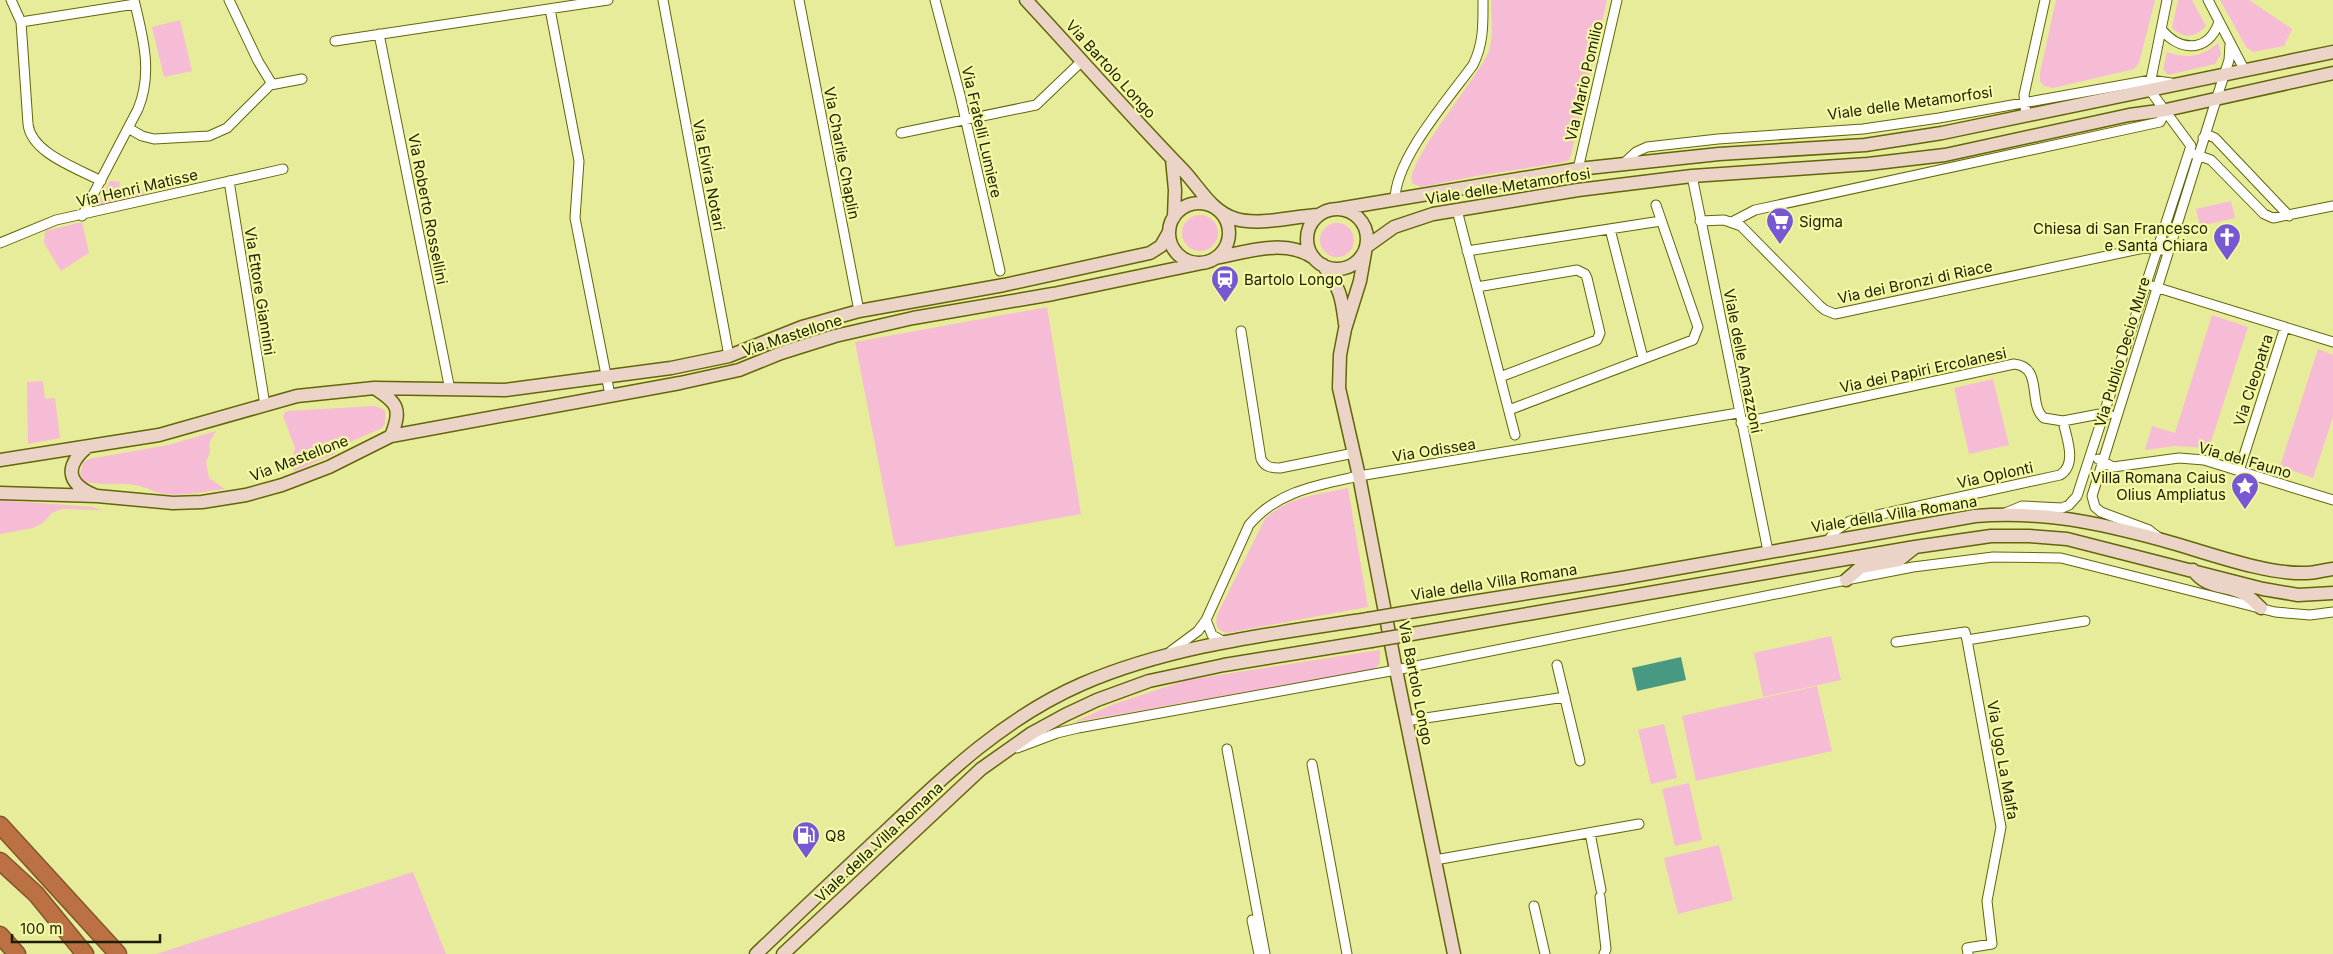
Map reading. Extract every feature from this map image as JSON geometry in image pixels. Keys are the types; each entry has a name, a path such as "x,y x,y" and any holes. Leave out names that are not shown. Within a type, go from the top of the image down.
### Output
{"highway":[{"path":"0,825 118,954"},
{"path":"0,861 36,894 85,954"},
{"path":"0,935 17,954"}],"street":[{"path":"11,0 21,22 30,136 42,150 101,181"},
{"path":"228,0 258,61 272,84"},
{"path":"335,41 608,0"},
{"name":"Via Elvira Notari","path":"663,0 729,356"},
{"name":"Via Charlie Chaplin","path":"799,0 858,311"},
{"name":"Via Fratelli Lumiere","path":"935,0 966,120 1000,271"},
{"name":"Via Bartolo Longo","path":"1026,0 1172,159 1206,199 1218,209 1235,219 1252,222 1319,215"},
{"path":"1394,200 1399,176 1413,150 1473,65 1478,54 1483,31 1483,0"},
{"name":"Via Mario Pomilio","path":"1578,169 1617,0"},
{"path":"2026,116 2024,102 2045,0"},
{"path":"2150,85 2167,0"},
{"path":"2208,0 2245,71"},
{"path":"21,22 134,2 146,58 146,77 141,100 82,216"},
{"path":"550,9 579,161 575,218 610,395"},
{"path":"2161,29 2169,39 2180,46 2193,47 2206,42 2220,22"},
{"name":"Via Roberto Rossellini","path":"379,34 450,390"},
{"name":"Via Publio Decio Mure","path":"2160,539 2149,530 2101,512 2095,507 2092,496 2229,60 2230,45"},
{"name":"Viale delle Metamorfosi","path":"1622,164 1636,152 1647,147 1718,139 1863,129 1939,118 2024,102 2150,85 2176,84 2333,52"},
{"path":"901,133 1036,105 1082,61"},
{"name":"Viale delle Metamorfosi","path":"1366,246 1383,232 1403,222 1433,214 1578,190 1692,176 1868,164 1945,155 2129,115 2166,110 2217,97 2333,73"},
{"path":"128,128 142,136 154,138 209,136 227,128 262,91 272,84 302,78"},
{"name":"Viale delle Metamorfosi","path":"1338,209 1578,169 1687,158 1865,145 1942,134 2026,116 2150,85"},
{"name":"Via Publio Decio Mure","path":"2003,514 2022,506 2062,508 2069,505 2077,496 2191,146 2150,85"},
{"name":"Viale delle Metamorfosi","path":"1732,222 1756,210 2160,122 2166,110"},
{"path":"2186,138 2199,140 2206,134 2215,138 2289,216"},
{"path":"2189,152 2211,160 2264,214 2272,218 2333,206"},
{"path":"1687,158 1692,176"},
{"path":"1172,159 1175,190 1174,217 1170,232 1171,242 1183,258 1192,262 1202,263 1215,258 1265,248 1290,247 1305,252 1319,262 1337,269 1353,265 1363,255 1367,235 1359,218 1347,211 1338,209 1319,215 1312,222 1308,233 1308,245 1319,262"},
{"name":"Via Henri Matisse","path":"0,243 44,223 82,216 283,168"},
{"path":"1578,169 1578,190"},
{"name":"Viale delle Amazzoni","path":"1692,176 1768,551"},
{"name":"Via Ettore Giannini","path":"229,181 264,405"},
{"path":"1174,217 1186,206 1194,204 1203,203 1218,209 1224,215 1229,231 1226,246 1215,258"},
{"path":"1509,410 1693,340 1698,332 1698,327 1656,204"},
{"path":"1457,210 1515,435"},
{"name":"Via dei Bronzi di Riace","path":"1700,220 1712,219 1732,222 1750,233 1820,306 1836,314 2144,248 2158,248 2168,252"},
{"path":"1468,251 1661,221"},
{"path":"1610,229 1643,358"},
{"name":"Via Mastellone","path":"0,460 159,436 297,396 374,388 505,390 671,368 729,356 802,327 858,311 1004,285 1150,253 1161,246 1170,232"},
{"name":"Via Bartolo Longo","path":"1366,246 1360,281 1345,329 1338,373 1339,388 1359,476 1396,670 1454,954"},
{"name":"Via Bartolo Longo","path":"1319,262 1335,281 1341,294 1345,329"},
{"name":"Via Mastellone","path":"0,493 96,496 173,503 202,502 246,496 282,485 329,466 391,436 739,370 782,353 835,336 913,318 1053,294 1202,263"},
{"path":"1477,287 1577,270 1582,271 1587,278 1600,333 1598,340 1500,377"},
{"name":"Via Cleopatra","path":"2146,284 2333,342"},
{"name":"Via Cleopatra","path":"2239,470 2285,327"},
{"path":"1241,331 1261,459 1264,464 1280,468 1354,453"},
{"name":"Via dei Papiri Ercolanesi","path":"1740,418 2014,364 2025,367 2031,375 2041,416 2048,420 2063,421 2105,412"},
{"path":"374,388 392,399 397,408 398,418 391,436"},
{"path":"2105,412 2117,416"},
{"name":"Via Odissea","path":"1156,660 1183,644 1198,632 1206,620 1249,525 1258,513 1274,501 1302,489 1359,476 1740,418"},
{"name":"Via Oplonti","path":"1828,541 1835,531 1850,521 2060,475 2068,467 2070,457 2063,421"},
{"name":"Via Mastellone","path":"87,447 74,460 72,476 75,483 83,490 96,496"},
{"name":"Via del Fauno","path":"2091,455 2113,467 2191,458 2239,470 2333,500"},
{"name":"Viale della Villa Romana","path":"756,954 969,754 1017,718 1083,684 1156,660 1224,642 1622,578 1975,516 2003,514 2037,514 2071,518 2160,539 2272,570 2306,573 2333,569"},
{"name":"Viale della Villa Romana","path":"783,954 920,825 998,756 1032,732 1065,715 1097,700 1149,680 1224,665 1916,547 1991,536 2067,539 2282,593 2298,595 2333,593"},
{"path":"1846,580 1861,567 1899,560 1916,547"},
{"name":"Viale della Villa Romana","path":"998,756 1057,733 1078,728 1396,670 1913,567 1993,557 2052,558 2107,568 2292,615 2333,612"},
{"path":"2194,570 2200,579 2206,583 2246,594 2261,608"},
{"path":"1206,620 1212,635 1224,642"},
{"path":"1896,642 1964,632 1968,640 2085,621"},
{"name":"Via Ugo La Malfa","path":"1968,640 2001,827 1987,901 1992,944 1967,948 1968,954"},
{"path":"1557,665 1580,762"},
{"path":"1406,720 1565,697"},
{"path":"1228,748 1265,954"},
{"path":"1224,760 1259,954"},
{"path":"1312,764 1347,954"},
{"path":"1435,860 1639,824"},
{"path":"1590,833 1600,893 1606,949 1604,954"},
{"path":"1534,906 1545,954"}],"shaded area":[{"path":"1491,0 1607,0 1571,155 1569,160 1565,162 1421,187 1412,183 1413,173 1419,158 1488,53 1492,34"},
{"path":"2056,0 2155,0 2139,63 2134,69 2053,88 2044,86 2040,81 2040,73"},
{"path":"2178,0 2192,0 2206,26 2198,33 2189,36 2176,32 2172,28"},
{"path":"2220,0 2249,0 2292,29 2284,46 2253,52 2246,47"},
{"path":"180,20 192,71 164,77 152,27"},
{"path":"2218,43 2221,54 2215,64 2168,75 2163,69 2167,52 2181,56 2200,54"},
{"path":"110,181 120,182 119,187 141,186 144,195 96,207"},
{"path":"2231,201 2235,218 2200,226 2196,209"},
{"path":"1200,215 1207,216 1213,220 1217,226 1217,240 1213,246 1207,250 1200,251 1193,250 1187,246 1183,240 1182,233 1183,226 1187,220 1193,216"},
{"path":"82,222 89,253 61,271 44,243 45,231"},
{"path":"1337,223 1349,228 1354,240 1349,252 1337,257 1325,252 1320,240 1325,228"},
{"path":"1047,307 1081,514 895,547 855,342"},
{"path":"2212,315 2248,327 2209,448 2175,446 2145,450 2152,426 2175,433"},
{"path":"2318,349 2333,355 2333,417 2313,478 2280,466"},
{"path":"1993,379 2009,445 1969,454 1954,388"},
{"path":"43,381 45,399 55,398 60,438 28,444 27,382"},
{"path":"375,406 385,410 385,423 382,428 350,442 334,454 294,472 292,461 295,448 283,416 286,411"},
{"path":"216,431 209,443 210,453 206,462 209,478 225,489 167,494 134,485 102,484 83,481 80,475 83,462 89,459 168,445"},
{"path":"1348,488 1368,607 1227,633 1219,629 1216,622 1217,615 1265,519 1274,511 1294,501"},
{"path":"0,500 93,507 102,510 62,509 52,513 43,523 33,528 0,534"},
{"path":"1831,636 1841,680 1763,697 1754,653"},
{"path":"1380,650 1380,663 1373,670 1074,722 1114,704 1187,680"},
{"path":"1817,686 1832,751 1696,781 1682,716"},
{"path":"1664,724 1677,778 1651,784 1638,730"},
{"path":"1689,783 1702,840 1675,846 1662,789"},
{"path":"1719,845 1733,900 1678,914 1664,858"},
{"path":"413,872 446,954 156,954"}],"water":[{"path":"1681,657 1686,680 1637,691 1632,668"}],"place":[{"name":"Sigma","path":"1780,245"},
{"name":"Chiesa di San Francesco e Santa Chiara","path":"2227,261"},
{"name":"Bartolo Longo","path":"1225,303"},
{"name":"Villa Romana Caius Olius Ampliatus","path":"2245,510"},
{"name":"Q8","path":"806,859"}]}
